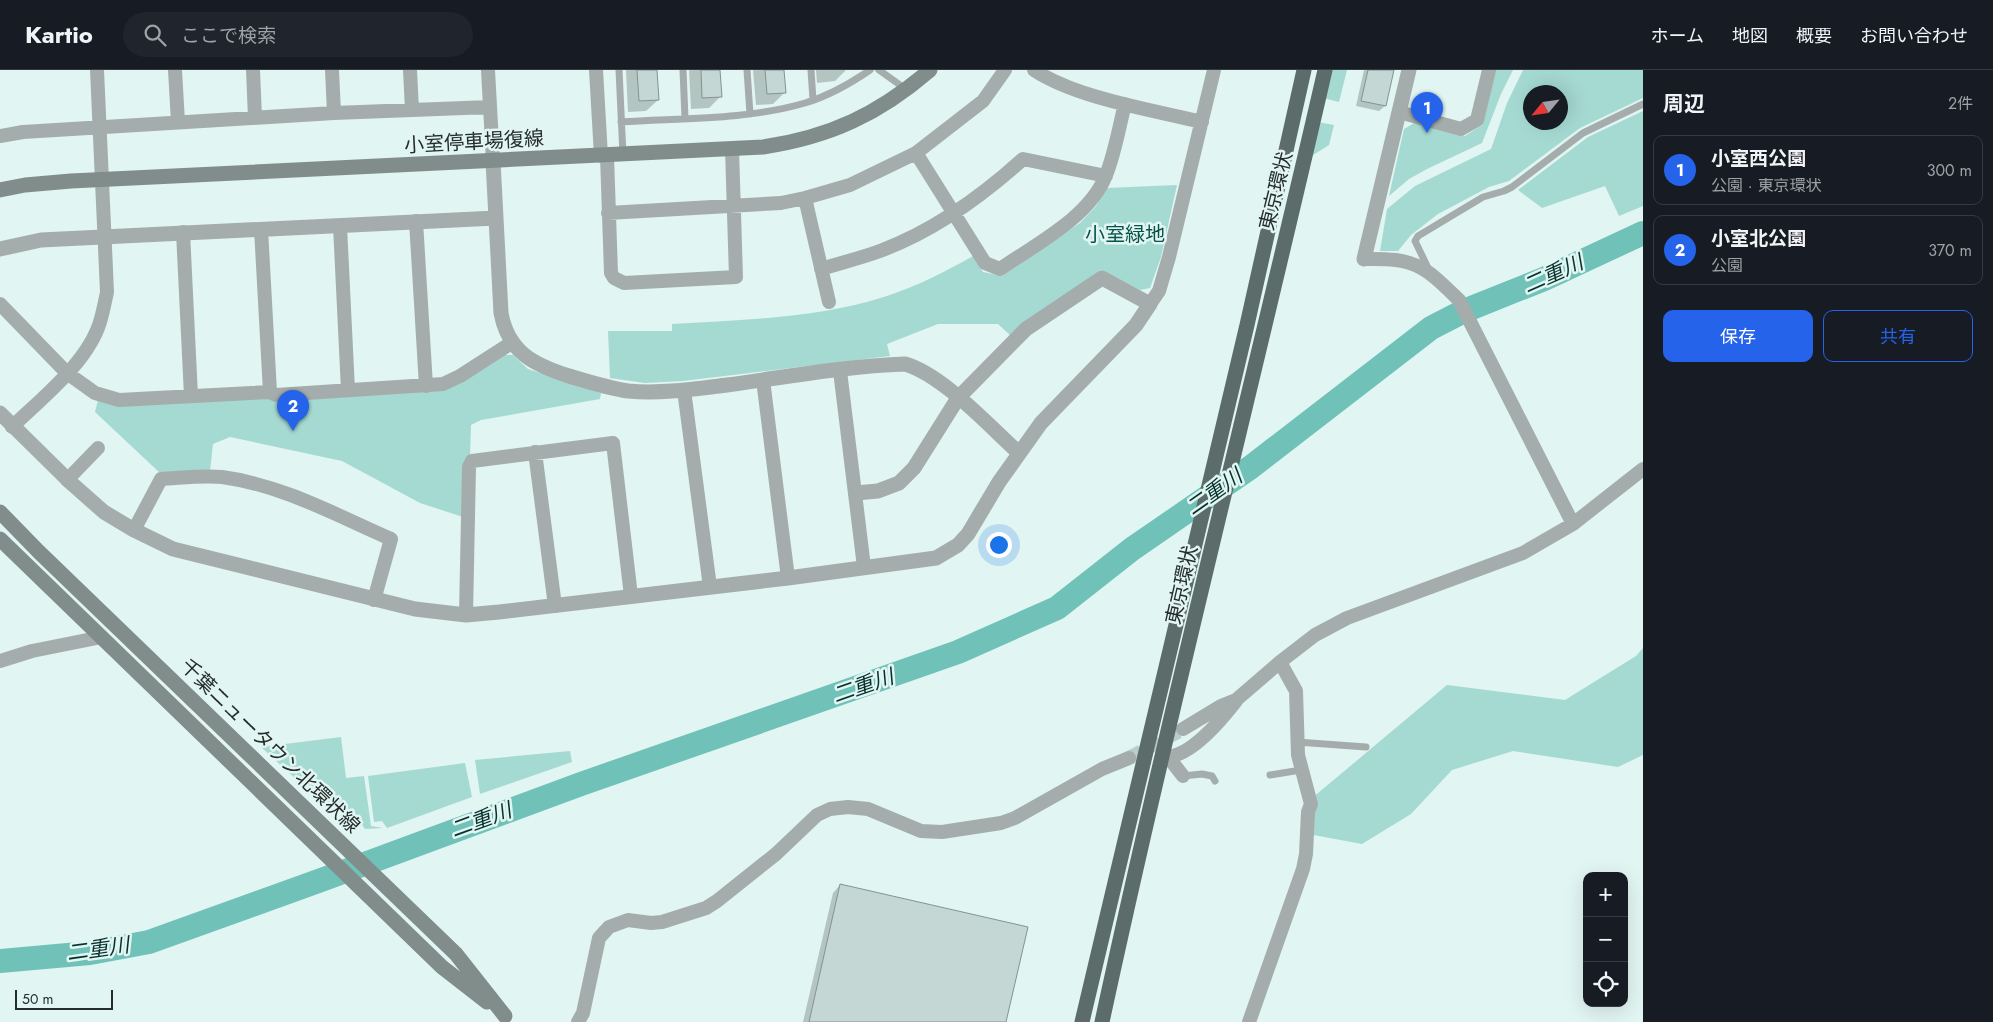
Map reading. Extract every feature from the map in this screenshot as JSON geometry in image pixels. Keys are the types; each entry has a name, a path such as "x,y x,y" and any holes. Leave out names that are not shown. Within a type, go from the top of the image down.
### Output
{"highway":[{"name":"東京環状","path":"1082,1022 1193,557 1304,70"},
{"name":"東京環状","path":"1102,1022 1144,830 1166,757 1211,547 1325,70"}],"main road":[{"name":"小室停車場復線","path":"0,190 25,185 102,180 623,155 732,149 790,143 835,130 860,120 908,90 930,70"},
{"name":"千葉ニュータウン北環状線","path":"0,512 39,552 456,954 508,1019"},
{"name":"千葉ニュータウン北環状線","path":"0,538 442,967 508,1019"}],"street":[{"path":"12,427 67,373 88,348 100,323 107,292 97,70"},
{"path":"175,70 178,122"},
{"path":"253,70 255,118"},
{"path":"332,70 334,113"},
{"path":"410,70 412,110"},
{"path":"488,70 501,313 506,330 521,353 539,365 604,386 646,392 684,390 905,364 924,371 958,398 1019,453"},
{"path":"596,70 604,156 611,273 614,278 624,283 736,277 732,149"},
{"path":"608,213 781,203 850,185 916,153 983,101 1005,70"},
{"path":"1034,70 1043,76 1075,89 1125,104 1202,122"},
{"path":"0,414 67,480 104,512 134,530 173,549 416,609 466,615 788,578 936,558 958,545 968,534 999,482 1041,422 1136,325 1158,291 1169,257 1214,70"},
{"path":"1409,70 1364,259 1391,258 1410,262 1430,272 1459,300 1573,524"},
{"path":"1399,112 1461,129 1477,120 1488,70"},
{"path":"916,153 985,263 1000,269 1076,216 1090,202 1106,176 1125,104"},
{"path":"0,136 23,132 178,122 490,107"},
{"path":"821,268 879,251 905,240 954,214 993,186 1023,158 1106,176"},
{"path":"805,198 829,302"},
{"path":"0,250 41,240 496,218"},
{"path":"416,221 426,386"},
{"path":"340,226 348,390"},
{"path":"261,229 270,392"},
{"path":"183,232 191,396"},
{"path":"856,494 878,491 899,483 914,468 958,398 1026,329 1102,278 1150,304"},
{"path":"0,304 67,373 95,393 119,400 270,392 276,395 442,384 460,376 513,342"},
{"path":"840,371 864,568"},
{"path":"763,380 788,578"},
{"path":"684,390 710,587"},
{"path":"466,615 468,467 472,461 613,443 631,596"},
{"path":"67,480 98,448"},
{"path":"535,452 555,606"},
{"path":"1183,776 1166,757 1190,749 1224,716 1236,700 1315,635 1347,618 1523,553 1573,524 1643,469"},
{"path":"134,530 161,479 220,477 279,489 391,539 374,600"},
{"path":"0,662 32,651 102,637"},
{"path":"1249,1022 1292,901 1306,854 1310,804 1301,770 1297,742 1296,691 1280,662"},
{"path":"1183,729 1221,706 1236,700"},
{"path":"578,1022 584,1013 599,938 609,926 628,920 650,923 662,922 712,904 776,854 816,815 830,809 848,807 868,808 922,831 942,832 1001,822 1015,818 1102,769 1129,758"}],"lane":[{"path":"619,70 623,155"},
{"path":"682,70 685,118"},
{"path":"747,70 750,114"},
{"path":"812,70 813,100"},
{"path":"621,122 760,113 813,100 870,70"},
{"path":"880,70 908,90"},
{"path":"1430,272 1415,241 1418,236 1484,197 1512,187 1584,133 1643,104"},
{"path":"1297,742 1366,748"},
{"path":"1270,775 1301,770"},
{"path":"1183,776 1202,774 1212,776 1215,781"}],"green space":[{"path":"1330,70 1347,70 1339,102 1323,98"},
{"path":"1495,70 1513,70 1501,94 1482,143 1409,179 1389,196 1404,129 1416,122 1465,136 1482,125"},
{"path":"1523,70 1643,70 1643,98 1580,128 1509,181 1489,187 1438,214 1411,235 1398,251 1380,251 1387,209 1415,186 1491,149 1507,103"},
{"path":"1643,111 1643,206 1619,216 1605,186 1542,208 1518,190 1588,137"},
{"path":"1317,122 1334,125 1329,145 1310,157"},
{"name":"小室緑地","path":"1177,185 1161,257 1150,288 1140,290 1101,270 1022,326 1011,336 998,324 938,324 887,344 890,356 683,381 645,383 610,378 608,331 672,331 672,324 781,317 835,309 898,292 952,268 973,256 983,272 1002,276 1080,223 1096,206 1107,188"},
{"path":"504,355 513,355 528,369 601,393 600,399 481,420 471,425 470,457 462,468 463,517 420,503 342,461 230,437 213,444 210,471 160,473 95,412 98,400 427,391"},
{"path":"1643,648 1643,755 1618,767 1513,751 1452,770 1411,814 1362,844 1308,834 1305,804 1447,685 1565,700 1636,656"},
{"path":"341,737 346,778 364,776 371,826 383,828 365,829 353,812 344,806 324,805 261,747"},
{"path":"570,751 572,762 480,794 475,760"},
{"path":"465,763 472,797 387,828 382,821 374,822 368,776"}],"building":[{"path":"637,70 657,70 659,100 639,101"},
{"path":"701,70 720,70 722,97 702,98"},
{"path":"765,70 784,70 786,93 767,94"},
{"path":"1368,70 1394,70 1386,106 1361,101"},
{"path":"840,884 1028,927 1006,1022 809,1022"}],"waterway":[{"name":"二重川","path":"0,961 90,953 149,942 581,784 958,652 1057,608 1132,549 1251,467 1431,328 1464,311 1544,279 1643,233"}],"tunnel":[{"path":"1129,758 1183,729"}],"place":[{"name":"小室西公園","path":"1427,133"},
{"name":"小室北公園","path":"293,431"}]}
